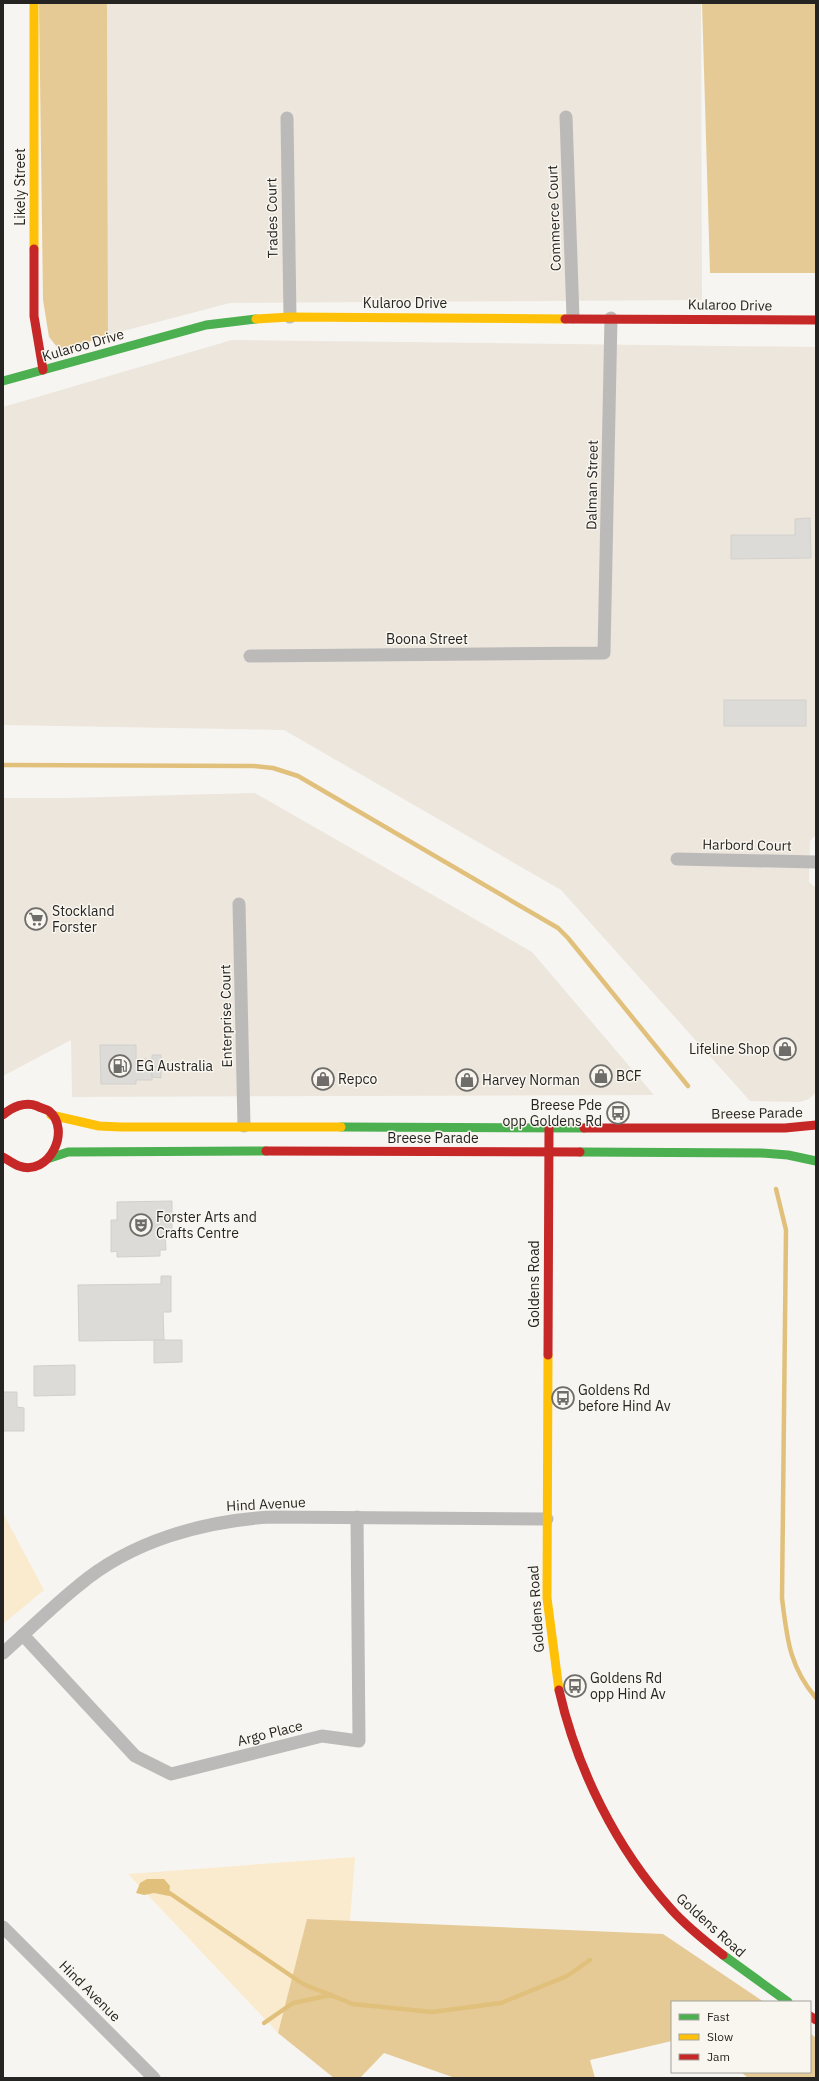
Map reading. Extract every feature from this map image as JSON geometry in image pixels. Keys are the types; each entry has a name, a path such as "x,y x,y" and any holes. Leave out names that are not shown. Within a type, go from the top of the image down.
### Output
{"main road":[{"name":"Likely Street","path":"34,3 34,316 43,370"},
{"name":"Kularoo Drive","path":"3,381 206,325 236,320 290,317 573,317 816,320"},
{"name":"Breese Parade","path":"5,1111 28,1104 37,1105 51,1115 99,1126 121,1127 785,1128 816,1125"},
{"path":"50,1158 59,1141 59,1132 51,1115"},
{"name":"Goldens Road","path":"549,1127 547,1598 550,1643 558,1687 572,1741 592,1787 630,1855 668,1907 725,1959 787,2001"},
{"name":"Breese Parade","path":"5,1161 19,1167 30,1168 44,1163 50,1158 68,1152 99,1151 761,1153 788,1155 816,1161"}],"street":[{"name":"Commerce Court","path":"566,117 573,317"},
{"name":"Trades Court","path":"286,118 290,317"},
{"name":"Dalman Street","path":"604,653 611,318"},
{"name":"Boona Street","path":"250,656 604,653"},
{"name":"Harbord Court","path":"678,859 816,862"},
{"name":"Enterprise Court","path":"239,904 244,1126"},
{"name":"Hind Avenue","path":"3,1653 78,1586 95,1573 116,1560 170,1536 208,1524 242,1518 272,1517 547,1519"},
{"name":"Argo Place","path":"23,1635 135,1756 171,1774 322,1736 359,1741 357,1517"},
{"name":"Hind Avenue","path":"3,1927 154,2078"}],"shaded area":[{"path":"39,3 107,3 108,335 61,352 49,337 43,300"},
{"path":"107,3 701,3 702,300 230,303 108,335"},
{"path":"702,3 816,3 816,273 710,273"},
{"path":"232,340 816,347 816,835 810,841 809,882 816,888 816,1092 809,1099 800,1102 750,1101 561,890 284,730 3,725 3,407"},
{"path":"255,793 532,952 654,1095 72,1097 71,1040 3,1076 3,798 65,798"},
{"path":"3,1513 44,1590 3,1624"},
{"path":"355,1857 350,1921 307,1919 278,2033 128,1874"},
{"path":"147,1879 164,1879 170,1886 169,1896 154,1893 144,1895 136,1893 140,1883"},
{"path":"307,1919 663,1934 763,2001 671,2001 671,2041 590,2060 595,2078 455,2078 384,2053 360,2078 334,2078 278,2033"},
{"path":"811,2034 816,2038 816,2078 748,2078 742,2073 811,2073"}],"building":[{"path":"810,518 811,558 731,559 731,535 795,535 795,519"},
{"path":"724,700 806,700 806,726 724,726"},
{"path":"100,1045 136,1045 136,1059 152,1059 152,1080 136,1080 136,1084 101,1084"},
{"path":"152,1055 161,1055 161,1078 152,1077"},
{"name":"Forster Arts and Crafts Centre","path":"172,1201 172,1230 165,1230 166,1250 160,1250 160,1256 117,1257 117,1251 111,1252 111,1220 117,1220 117,1202"},
{"path":"161,1276 171,1276 171,1312 163,1312 164,1340 79,1341 78,1285 161,1284"},
{"path":"154,1340 182,1340 182,1362 154,1363"},
{"path":"75,1365 75,1395 34,1396 34,1366"},
{"path":"3,1392 17,1392 17,1407 24,1408 24,1431 3,1431"}],"waterway":[{"path":"3,765 253,766 273,768 298,776 558,928 568,938 688,1086"},
{"path":"776,1189 786,1230 782,1598 788,1639 795,1663 807,1686 816,1698"},
{"path":"165,1890 303,1984 353,2004 432,2012 501,2003 567,1976 590,1960"},
{"path":"264,2023 293,2003 331,1995"}],"traffic: fast":[{"path":"3,381 206,325 256,319"},
{"path":"341,1127 584,1128"},
{"path":"50,1158 68,1152 266,1151"},
{"path":"580,1152 761,1153 788,1155 816,1161"},
{"path":"723,1955 787,2001"}],"traffic: slow":[{"path":"34,3 34,249"},
{"path":"256,319 290,317 565,319"},
{"path":"51,1115 99,1126 121,1127 341,1127"},
{"path":"548,1355 547,1598 559,1690"}],"traffic: jam":[{"path":"34,249 34,316 43,370"},
{"path":"565,319 816,320"},
{"path":"3,1115 19,1106 28,1104 37,1106 49,1111 56,1119 58,1129 58,1140 54,1150 40,1165 30,1168 19,1166 3,1157"},
{"path":"584,1128 785,1128 816,1125"},
{"path":"548,1355 549,1127"},
{"path":"266,1151 580,1152"},
{"path":"559,1690 576,1749 601,1806 616,1834 651,1885 671,1909 689,1927 723,1955"},
{"path":"811,2017 816,2020"}],"place":[{"name":"Stockland Forster","path":"36,919"},
{"name":"Lifeline Shop","path":"785,1049"},
{"name":"EG Australia","path":"120,1066"},
{"name":"BCF","path":"601,1076"},
{"name":"Repco","path":"323,1079"},
{"name":"Harvey Norman","path":"467,1080"},
{"name":"Breese Pde opp Goldens Rd","path":"618,1113"},
{"name":"Forster Arts and Crafts Centre","path":"141,1225"},
{"name":"Goldens Rd before Hind Av","path":"563,1398"},
{"name":"Goldens Rd opp Hind Av","path":"575,1686"}]}
